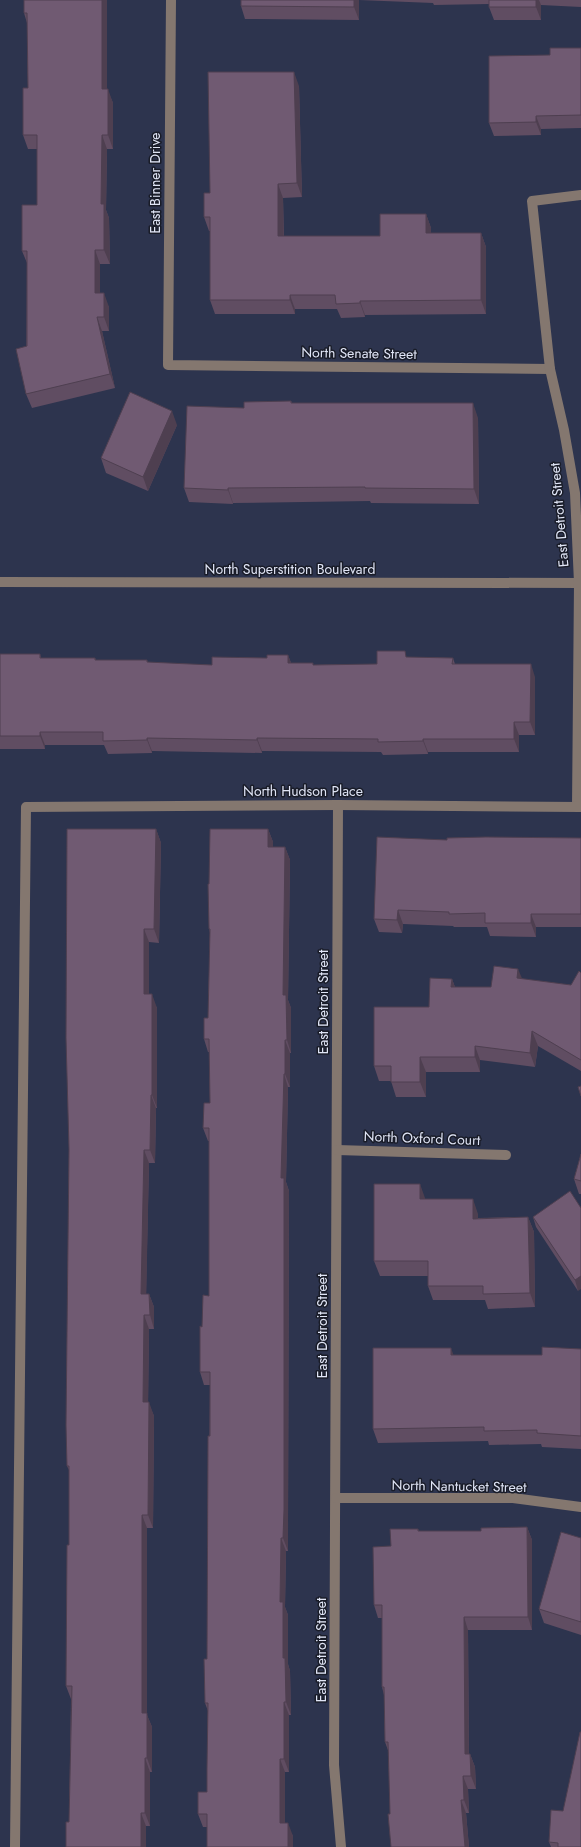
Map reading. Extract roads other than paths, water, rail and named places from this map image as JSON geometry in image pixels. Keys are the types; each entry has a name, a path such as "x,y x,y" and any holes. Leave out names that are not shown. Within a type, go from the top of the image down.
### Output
{"street":[{"name":"East Binner Drive","path":"168,365 171,0"},
{"name":"East Detroit Street","path":"579,807 580,583 575,493 564,430 550,369 532,200 581,195"},
{"name":"North Senate Street","path":"168,365 550,369"},
{"name":"North Superstition Boulevard","path":"0,582 580,583"},
{"name":"East Detroit Street","path":"338,805 334,1765 341,1847"},
{"name":"North Hudson Place","path":"15,1847 26,807 338,805 579,807"},
{"name":"North Oxford Court","path":"337,1150 506,1155"},
{"name":"North Nantucket Street","path":"336,1498 513,1498 581,1508"}]}
